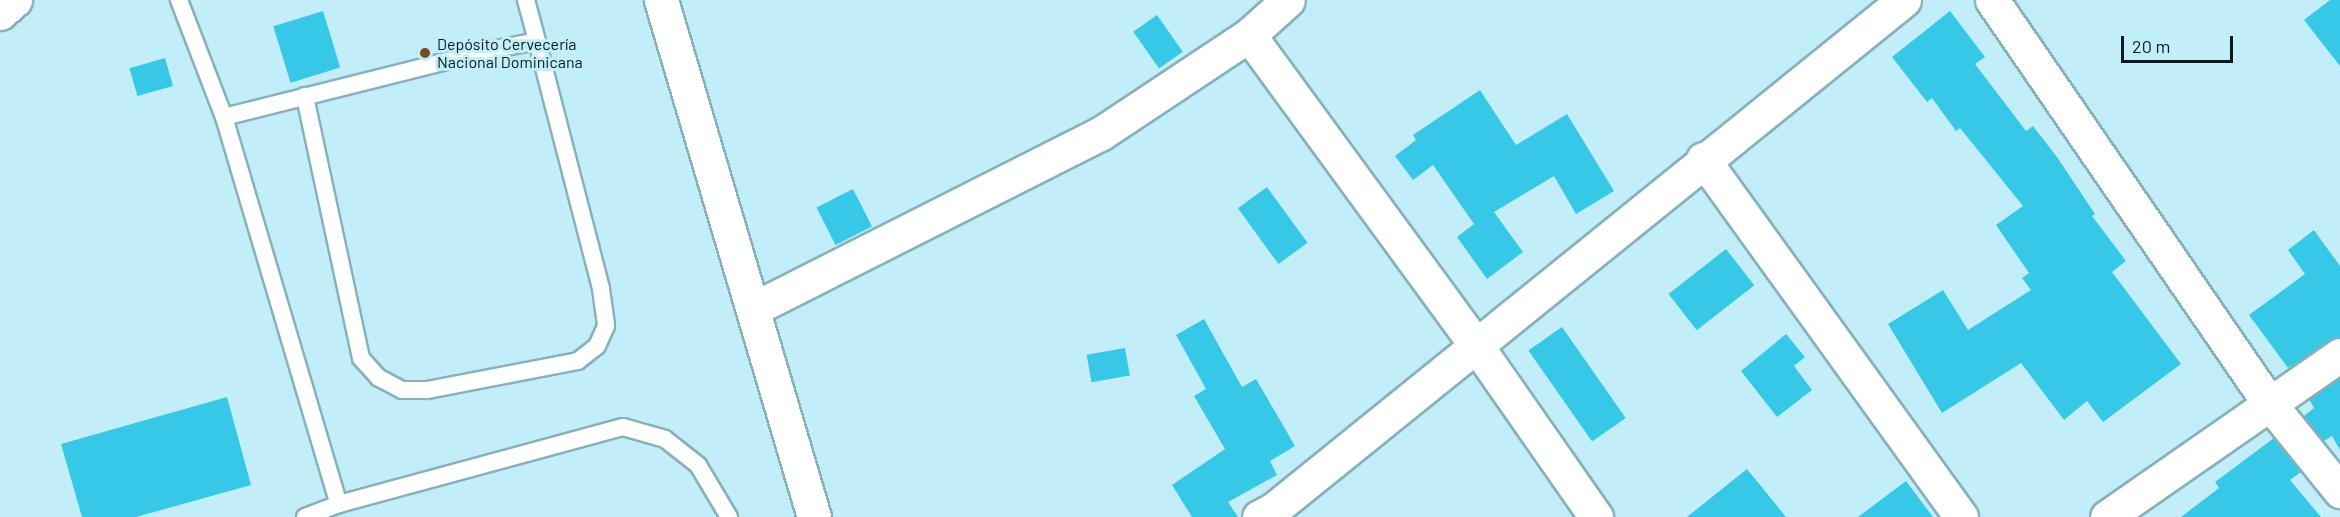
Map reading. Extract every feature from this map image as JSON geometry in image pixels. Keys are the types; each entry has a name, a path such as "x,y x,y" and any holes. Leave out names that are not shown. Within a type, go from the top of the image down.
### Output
{"street":[{"path":"0,13 15,0"},
{"path":"661,0 756,308 814,517"},
{"path":"756,308 1100,134 1249,35 1288,0"},
{"path":"1271,514 1703,159 1904,0"},
{"path":"1992,0 2270,404 2340,491"},
{"path":"1249,35 1476,345 1596,517"},
{"path":"1703,159 1961,517"},
{"path":"2107,517 2340,355"}],"lane":[{"path":"179,0 224,117 339,504"},
{"path":"305,96 361,358 378,378 402,390 427,390 578,360 597,346 606,326 601,289 526,0"},
{"path":"224,117 537,41"},
{"path":"305,517 339,504 622,427 665,439 698,465 727,507 729,517"}],"building":[{"path":"2330,0 2340,0 2340,66 2304,20"},
{"path":"323,11 340,67 291,83 273,26"},
{"path":"1950,11 1985,57 1975,64 2026,131 2033,126 2057,157 2095,214 2092,216 2126,261 2112,272 2181,364 2103,422 2087,401 2064,420 2021,363 1942,413 1888,324 1943,290 1968,330 2031,290 2022,278 2029,273 1996,225 2023,206 1960,128 1956,131 1932,98 1927,102 1892,57"},
{"path":"1157,15 1183,52 1159,68 1133,32"},
{"path":"165,58 173,86 137,96 129,68"},
{"path":"1480,90 1516,145 1567,114 1614,191 1576,214 1554,176 1494,212 1523,252 1487,279 1457,237 1474,224 1433,165 1413,180 1395,156 1416,140 1413,135"},
{"path":"1267,187 1308,243 1278,264 1238,208"},
{"path":"853,189 872,226 836,245 816,208"},
{"path":"2314,230 2340,266 2340,337 2288,368 2249,315 2305,274 2288,250"},
{"path":"1726,249 1754,285 1697,330 1668,294"},
{"path":"1204,319 1242,387 1256,379 1295,446 1270,461 1277,475 1228,502 1238,517 1192,517 1172,485 1225,449 1194,396 1206,389 1176,335"},
{"path":"1562,327 1626,418 1592,441 1528,351"},
{"path":"1786,334 1805,357 1794,366 1812,390 1777,417 1741,371"},
{"path":"1125,348 1130,376 1091,382 1087,355"},
{"path":"2340,378 2340,450 2332,436 2324,441 2304,416 2314,408 2309,399"},
{"path":"227,397 251,485 136,517 82,517 61,444"},
{"path":"2274,438 2301,472 2290,480 2321,517 2181,517 2219,488 2215,482"},
{"path":"1747,469 1786,517 1687,517"},
{"path":"1906,481 1933,517 1858,517"}],"place":[{"name":"Depósito Cervecería Nacional Dominicana","path":"425,53"}]}
